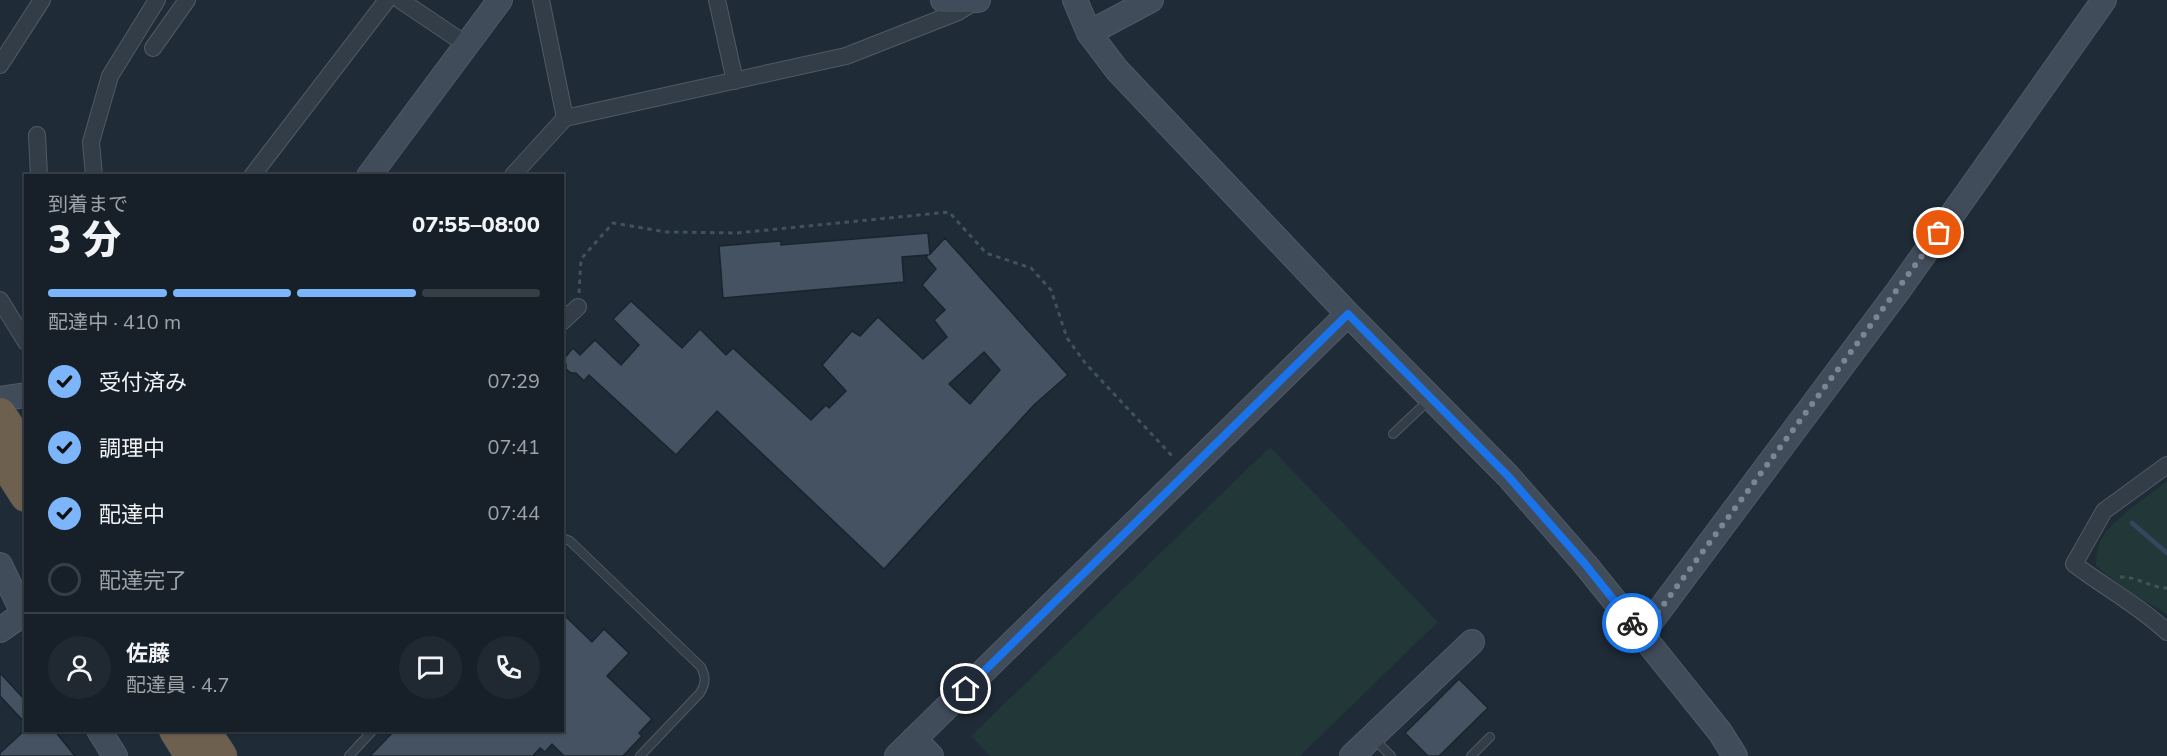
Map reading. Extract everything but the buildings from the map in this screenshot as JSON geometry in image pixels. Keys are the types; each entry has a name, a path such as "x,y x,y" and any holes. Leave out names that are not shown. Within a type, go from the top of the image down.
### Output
{"highway":[{"path":"0,414 24,451"},
{"path":"0,455 24,493"},
{"path":"176,732 191,756"},
{"path":"205,732 221,756"}],"street":[{"path":"0,65 42,0"},
{"path":"94,174 91,142 110,76 157,0"},
{"path":"153,48 187,0"},
{"path":"254,174 387,0"},
{"path":"400,0 467,45"},
{"path":"370,174 500,0"},
{"path":"541,0 565,118"},
{"path":"717,0 735,81"},
{"path":"943,0 977,0"},
{"path":"514,174 565,118 846,56 958,12 977,0"},
{"path":"1075,0 1089,33 1117,70 1348,314 1508,476 1585,564 1720,732 1735,756"},
{"path":"1089,33 1151,0"},
{"path":"1641,635 1898,291 2104,0"},
{"path":"37,135 39,174"},
{"path":"0,300 24,339"},
{"path":"564,320 578,307"},
{"path":"897,756 923,748 1186,471 1348,314"},
{"path":"0,399 24,395"},
{"path":"2167,465 2104,511 2074,564 2156,621 2167,632"},
{"path":"0,565 24,615 0,630"},
{"path":"1352,756 1472,642"},
{"path":"100,732 115,756"}],"lane":[{"path":"1393,434 1431,398"},
{"path":"564,539 570,542 693,659 701,667 705,676 705,685 700,693 640,756"},
{"path":"349,756 371,732"},
{"path":"1372,737 1390,756"},
{"path":"1471,756 1490,737"}],"path":[{"path":"578,307 581,259 613,223 666,232 737,233 949,212 986,253 1031,268 1051,290 1067,338 1086,364 1186,471"},
{"path":"2099,583 2128,576 2157,588 2167,588"}],"green space":[{"path":"1270,447 1438,622 1300,756 990,756 971,736"},
{"path":"2167,481 2167,614 2123,588 2096,566 2099,545 2107,530"}],"waterway":[{"path":"2132,523 2167,553"}],"way so far":[{"path":"1632,623 1641,635 1939,233"}],"route":[{"path":"966,689 1348,314 1508,476 1585,564 1632,623"}]}
